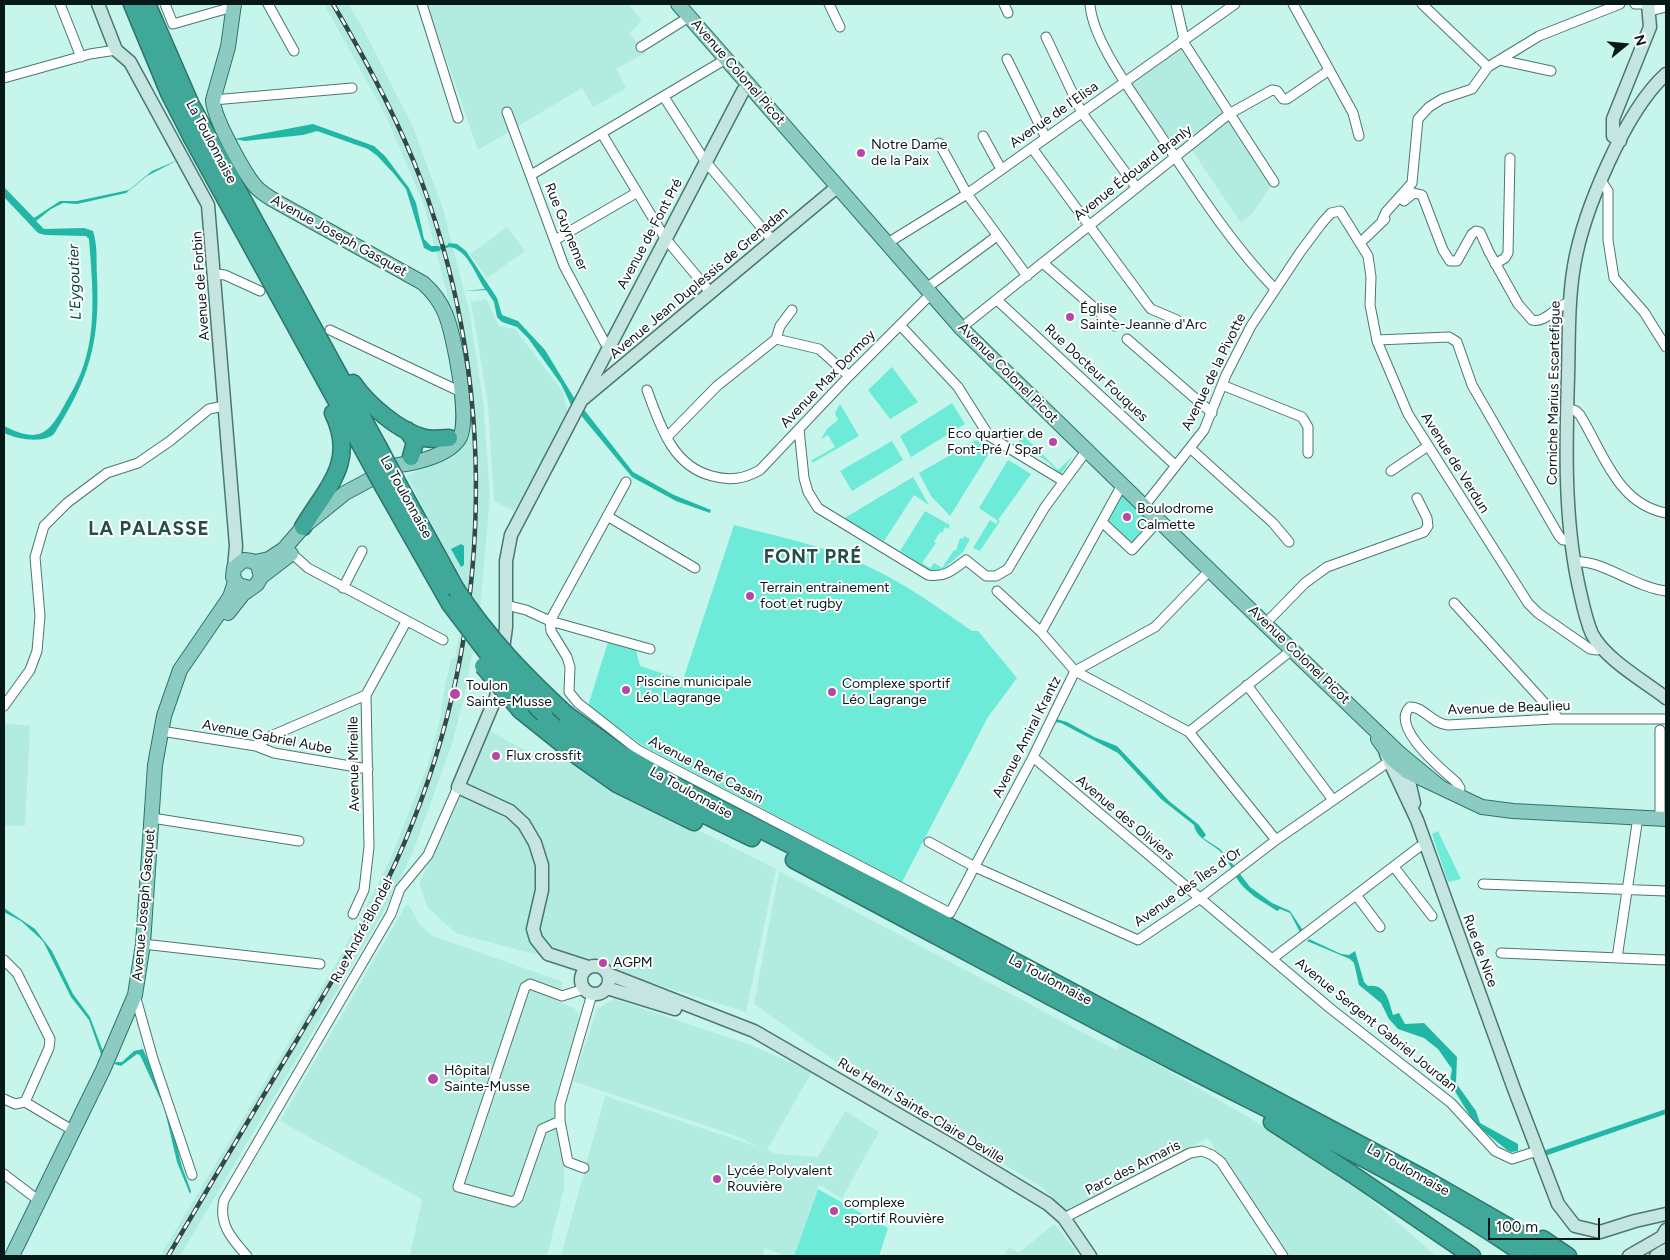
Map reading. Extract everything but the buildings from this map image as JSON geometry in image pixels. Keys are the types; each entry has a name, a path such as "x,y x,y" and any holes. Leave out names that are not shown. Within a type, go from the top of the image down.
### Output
{"highway":[{"name":"La Toulonnaise","path":"132,4 169,93 188,131 286,309 371,449 397,472 436,553 449,601 484,630 505,654 569,711 612,748 648,770 805,853 904,902 1333,1130 1514,1230 1551,1256"},
{"name":"La Toulonnaise","path":"147,4 191,105 275,259 371,449"},
{"path":"275,259 362,397 407,430 426,438 448,438"},
{"path":"286,309 337,421 343,444 343,453 338,469 303,527"},
{"path":"397,472 415,442 407,430"},
{"name":"La Toulonnaise","path":"397,472 394,507 449,601 483,650 504,675 544,714 614,765 646,784 1154,1051 1332,1142 1446,1204 1526,1256"},
{"path":"449,601 509,699 555,740 618,784 666,809 741,844 759,842"},
{"path":"1154,1051 1311,1146 1472,1256"},
{"path":"1333,1130 1401,1158 1504,1212 1568,1256"}],"main road":[{"path":"98,4 116,50"},
{"path":"213,100 228,47 236,5"},
{"name":"Avenue Colonel Picot","path":"684,8 836,187 961,328 1364,718 1394,758 1440,787"},
{"path":"1620,142 1613,136 1613,119 1649,31 1651,20 1649,8"},
{"name":"Avenue de Forbin","path":"116,50 130,62 207,201 215,274 236,546 234,575"},
{"name":"Corniche Marius Escartefigue","path":"1666,74 1640,103 1602,182 1579,243 1570,302 1567,408 1567,510 1570,540 1586,618 1593,636 1602,647 1666,698"},
{"name":"Avenue de Font Pré","path":"506,606 508,542 581,401 597,380 609,346 705,161 743,91 749,84"},
{"name":"Avenue Joseph Gasquet","path":"213,100 219,123 250,178 264,195 423,282 432,292 445,312 451,330 463,410 462,429 454,443 397,472 345,493 303,527 288,551 269,559 252,561"},
{"name":"Avenue Jean Duplessis de Grenadan","path":"597,380 696,307 710,292 836,187"},
{"name":"Avenue Joseph Gasquet","path":"397,472 457,430 463,410"},
{"name":"Avenue Joseph Gasquet","path":"261,577 288,551 320,513"},
{"path":"236,546 260,568 261,577 257,584 250,588 241,587 234,575 240,561 252,561"},
{"name":"Avenue Joseph Gasquet","path":"221,616 230,597 234,575"},
{"name":"Avenue Joseph Gasquet","path":"12,1256 120,1034 135,995 144,944 156,765 161,731 170,697 188,662 208,633 221,616 250,588"},
{"name":"Rue André Blondel","path":"458,787 498,692 506,627 506,606"},
{"name":"Avenue Colonel Picot","path":"1364,718 1380,743 1408,772 1482,806 1505,811 1663,819"},
{"name":"Rue de Nice","path":"1394,758 1551,1190 1568,1219 1575,1226 1584,1230 1605,1232 1635,1221 1666,1214"},
{"path":"1408,772 1417,820"},
{"path":"1412,793 1415,787 1425,780"},
{"path":"458,787 510,811 527,829 539,853 543,877 533,929 536,939 548,954 570,962 585,972 588,992 598,994 607,988 608,974 597,966 585,972"},
{"name":"Rue Henri Sainte-Claire Deville","path":"608,974 761,1034 845,1083 1032,1193 1064,1218 1090,1256"},
{"name":"Rue Henri Sainte-Claire Deville","path":"607,988 694,1014 716,1017"},
{"path":"1629,1256 1662,1237 1666,1230"},
{"path":"1656,1256 1666,1250"}],"street":[{"path":"60,4 81,57"},
{"path":"165,4 173,24 236,5"},
{"path":"268,4 294,51"},
{"path":"422,4 458,118"},
{"path":"829,4 840,27"},
{"path":"1004,4 1008,13"},
{"path":"1090,4 1092,21 1125,82 1228,236 1275,289"},
{"path":"1176,4 1183,40 1228,114 1274,182"},
{"name":"Avenue de l'Elisa","path":"886,244 1001,170 1235,4"},
{"path":"1293,4 1354,116 1359,136"},
{"path":"1422,4 1488,67"},
{"path":"1381,223 1386,212 1412,183 1420,117 1438,101 1472,88 1488,67 1539,36 1620,4"},
{"path":"1635,4 1649,8 1666,7"},
{"path":"641,47 684,8"},
{"path":"1046,37 1082,113 1136,187"},
{"path":"4,78 81,57 116,50"},
{"path":"531,175 726,59"},
{"path":"1007,59 1046,138"},
{"path":"1500,60 1551,71"},
{"name":"Avenue Édouard Branly","path":"961,328 1228,114 1270,91 1277,91 1282,98 1287,99 1328,71"},
{"path":"213,100 352,88"},
{"path":"664,97 705,161 773,241"},
{"name":"Rue Guynemer","path":"507,112 564,266 605,343 609,346"},
{"path":"602,134 665,238 710,292"},
{"path":"983,136 1001,170"},
{"path":"939,143 966,194 1027,276"},
{"path":"1032,148 1149,307 1176,320"},
{"path":"1495,264 1505,258 1508,252 1510,158"},
{"path":"1602,182 1608,188 1608,240 1613,275 1619,286 1646,315 1666,347"},
{"path":"554,240 636,193"},
{"path":"1360,243 1412,194 1419,193 1424,197 1443,250 1450,261 1455,262 1458,259 1472,234 1476,231 1483,236 1495,264 1518,304 1532,320 1541,320 1570,302"},
{"name":"Avenue de la Pivotte","path":"1144,506 1204,430 1222,385 1251,326 1301,251 1333,212 1338,211 1343,214 1360,243"},
{"name":"Avenue Max Dormoy","path":"667,437 672,450 695,471 722,479 743,478 760,470 900,324 928,292 997,236"},
{"name":"Avenue de Verdun","path":"1360,243 1369,260 1370,305 1377,340 1404,406 1530,605 1590,649 1597,650 1602,647"},
{"path":"1043,262 1115,326"},
{"path":"215,274 228,276 260,291"},
{"name":"Rue Docteur Fouques","path":"997,300 1176,466"},
{"path":"647,390 667,437 717,386 776,339 780,326 792,310"},
{"path":"900,324 958,387 990,436 1063,482"},
{"path":"330,330 461,392"},
{"path":"1377,340 1445,337 1452,338 1457,342 1472,385 1559,536 1562,540 1570,540"},
{"path":"1127,338 1212,413"},
{"path":"776,339 819,349 849,376"},
{"path":"1222,385 1302,417 1308,427 1308,453"},
{"path":"4,706 30,670 37,651 40,616 35,557 44,526 67,503 107,473 138,463 209,409 224,406"},
{"path":"1567,408 1576,411 1582,417 1609,468 1623,489 1641,502 1666,513"},
{"path":"798,430 804,478 808,492 818,508 928,576 939,577 952,571 966,560 986,576 996,576 1008,569 1063,482 1087,450"},
{"path":"1390,471 1428,446"},
{"path":"1190,448 1276,526 1290,542"},
{"path":"550,621 626,482"},
{"path":"1040,632 1122,485"},
{"path":"1265,624 1305,583 1327,567 1424,532 1428,526 1428,521 1417,498"},
{"path":"607,516 695,568"},
{"path":"1102,522 1132,550 1160,520"},
{"path":"288,551 308,568 406,622 443,640"},
{"path":"343,588 362,551"},
{"path":"1574,562 1589,562 1644,587 1666,591"},
{"name":"Avenue Amiral Krantz","path":"950,913 1033,757 1075,671 1155,627 1211,569"},
{"path":"997,591 1040,632 1075,671 1188,732 1276,840"},
{"path":"1454,603 1559,719"},
{"path":"506,606 526,610 550,621 650,649"},
{"name":"Avenue René Cassin","path":"550,621 551,631 567,657 570,667 569,692 578,703 638,750 950,913"},
{"name":"Avenue Mireille","path":"353,914 364,890 369,846 366,696 406,622"},
{"path":"1188,732 1293,649"},
{"path":"1247,684 1333,800"},
{"path":"256,746 271,736 366,696"},
{"name":"Avenue de Beaulieu","path":"1459,797 1460,788 1457,783 1416,744 1407,723 1406,714 1408,709 1418,708 1434,721 1444,725 1559,719 1666,719"},
{"path":"1660,730 1663,819"},
{"name":"Avenue Gabriel Aube","path":"161,731 256,746 274,753 368,770"},
{"name":"Avenue des Oliviers","path":"1033,757 1199,899"},
{"name":"Avenue des Îles d'Or","path":"975,867 1138,940 1199,899 1276,840 1394,758"},
{"name":"Rue André Blondel","path":"247,1256 224,1225 222,1210 224,1200 386,923 400,889 428,855 458,787"},
{"path":"1617,958 1638,817"},
{"path":"152,818 299,841"},
{"path":"929,842 975,867"},
{"path":"1272,959 1419,847 1426,845"},
{"path":"1394,867 1432,916"},
{"path":"1484,884 1666,891"},
{"path":"1356,895 1380,927"},
{"name":"Avenue Sergent Gabriel Jourdan","path":"1199,899 1451,1103 1495,1151 1512,1159 1537,1151"},
{"path":"144,944 320,964"},
{"path":"1502,953 1666,960"},
{"path":"4,960 17,973 50,1039 49,1048 25,1102"},
{"path":"560,1121 542,1129 518,1198 513,1202 458,1187 525,987 530,984 562,996 588,992 560,1104 560,1121 568,1162 584,1168"},
{"path":"135,995 153,1059 192,1175"},
{"path":"4,1099 15,1104 25,1102 72,1130"},
{"name":"Parc des Armaris","path":"1064,1218 1180,1158 1202,1152 1212,1155 1221,1162 1283,1256"},
{"path":"4,1174 38,1200"}],"shaded area":[{"path":"324,4 348,4 362,27 413,127 443,209 469,310 483,401 490,496 480,609 446,551 407,476 454,453 469,438 465,389 446,290 424,205 386,116"},
{"path":"432,4 628,4 642,21 629,33 645,53 616,69 626,88 621,91 593,107 582,88 478,150 428,6"},
{"path":"1182,40 1274,182 1251,215 1241,223 1189,146 1175,157 1125,82"},
{"path":"313,124 374,146 385,156 409,188 416,203 424,239 431,246 439,246 440,251 432,252 424,248 406,189 383,160 368,149 317,131 303,135 245,141 234,139"},
{"name":"L'Eygoutier","path":"178,160 147,176 126,193 77,204 63,203 51,209 36,221 44,229 84,228 93,231 96,248 97,301 94,341 84,377 54,434 36,440 22,439 4,433 4,426 26,434 35,435 42,433 54,422 74,388 84,364 91,334 92,302 89,239 86,236 45,235 38,233 4,197 4,187 34,218 60,201 77,201 129,190 152,171"},
{"path":"507,227 525,251 487,278 470,254"},
{"path":"448,243 457,244 466,251 497,298 502,315 518,321 545,350 576,401 572,407 561,384 528,338 517,327 502,322 497,317 494,302 486,290 464,291 485,289 466,257 461,252 449,247"},
{"path":"486,299 499,326 515,329 563,392 568,414 514,511 494,501 488,404 471,302"},
{"path":"892,367 918,402 890,419 868,390"},
{"path":"952,403 965,424 911,457 900,436"},
{"path":"840,404 859,436 812,463 812,460 835,447 828,435 821,439 827,429 838,420 835,413"},
{"path":"582,407 633,472 674,495 711,510 710,513 676,501 632,477 579,413"},
{"path":"1023,435 1058,470 1072,457 1060,476 1056,474 1057,471 1048,462 1018,443"},
{"path":"976,440 991,450 950,516 931,496 919,473"},
{"path":"892,441 903,460 852,491 840,471"},
{"path":"1008,460 1031,474 998,520 1000,521 980,551 973,548 990,520 996,524 998,521 979,508"},
{"path":"913,477 929,505 914,495 884,541 843,519"},
{"path":"1123,489 1155,521 1132,548 1104,521"},
{"path":"925,511 950,525 948,529 945,527 942,533 940,532 934,542 936,543 922,563 930,568 934,563 942,568 954,550 956,551 960,538 963,539 964,536 970,539 963,552 936,575 900,551"},
{"name":"Complexe sportif Léo Lagrange","path":"734,525 837,553 896,581 972,631 978,631 1017,678 988,717 902,882 642,745 588,706 609,639 635,647 640,666 683,680"},
{"path":"461,544 464,546 464,565 461,567 451,549"},
{"path":"460,632 473,650 465,692 452,744 414,849 383,913 180,1256 160,1256 336,964 389,862 427,767 442,712 441,708 451,658 455,658"},
{"path":"1056,719 1067,722 1094,737 1117,746 1169,801 1199,825 1206,835 1203,838 1220,849 1235,867 1232,869 1221,852 1201,837 1195,830 1194,825 1161,799 1118,753 1061,723 1054,722"},
{"path":"4,723 30,726 25,826 4,825"},
{"path":"490,731 528,752 572,759 671,817 776,869 746,1012 632,977 456,933 428,908 419,884"},
{"path":"1438,831 1461,879 1448,882 1432,834"},
{"path":"779,871 1116,1050 1120,1043 1248,1117 1320,1161 1363,1193 1436,1256 1288,1256 1208,1138 1066,1212 1042,1187 855,1075 754,1004"},
{"path":"1240,874 1250,887 1272,903 1290,911 1304,932 1301,934 1290,913 1280,909 1277,911 1249,893 1236,877"},
{"name":"Hôpital Sainte-Musse","path":"406,905 409,905 419,924 433,936 563,982 557,1001 574,1008 578,1013 579,1019 558,1090 556,1105 564,1164 564,1188 547,1256 410,1256 422,1199 280,1121"},
{"path":"4,908 35,929 52,951 73,994 90,1017 104,1054 102,1057 89,1020 71,997 43,941 21,921 4,912"},
{"path":"1309,939 1341,954 1349,955 1355,951 1364,982 1368,986 1379,987 1383,990 1393,1015 1399,1013 1405,1024 1424,1023 1457,1057 1456,1083 1476,1111 1480,1123 1518,1144 1518,1151 1511,1152 1507,1150 1475,1124 1453,1088 1450,1081 1452,1069 1438,1049 1424,1038 1398,1029 1389,1019 1381,1003 1359,985 1354,963 1350,959 1307,941"},
{"name":"Lycée Polyvalent Rouvière","path":"614,999 748,1044 812,1072 767,1150 776,1154 818,1157 845,1111 879,1132 842,1198 819,1185 794,1256 786,1256 765,1248 762,1256 561,1256 605,1096 758,1147 739,1137 573,1081 597,1009"},
{"path":"143,1049 167,1106 182,1167 191,1191 190,1194 177,1162 164,1107 140,1055 137,1054 121,1066 114,1064 122,1062 134,1051"},
{"path":"1666,1109 1666,1114 1545,1156 1543,1151"},
{"name":"complexe sportif Rouvière","path":"818,1189 888,1228 879,1256 794,1256"},
{"path":"1054,1224 1076,1251 1075,1256 1004,1256 1009,1247 1019,1253"}],"waterway":[{"path":"379,156 392,170"},
{"path":"438,249 452,245"}],"railway":[{"path":"168,1256 349,953 396,862 428,781 452,697 468,611 475,524 474,436 465,349 447,264 412,157 392,112 333,4"}],"place":[{"name":"Notre Dame de la Paix","path":"861,153"},
{"name":"Église Sainte-Jeanne d'Arc","path":"1070,317"},
{"name":"Eco quartier de Font-Pré / Spar","path":"1053,442"},
{"name":"Boulodrome Calmette","path":"1127,517"},
{"name":"Terrain entrainement foot et rugby","path":"750,596"},
{"name":"Piscine municipale Léo Lagrange","path":"626,690"},
{"name":"Complexe sportif Léo Lagrange","path":"832,692"},
{"name":"Toulon Sainte-Musse","path":"455,694"},
{"name":"Flux crossfit","path":"496,756"},
{"name":"AGPM","path":"603,963"},
{"name":"Hôpital Sainte-Musse","path":"433,1079"},
{"name":"Lycée Polyvalent Rouvière","path":"717,1179"},
{"name":"complexe sportif Rouvière","path":"834,1211"}],"district":[{"name":"LA PALASSE","path":"149,529"},
{"name":"FONT PRÉ","path":"813,557"}]}
